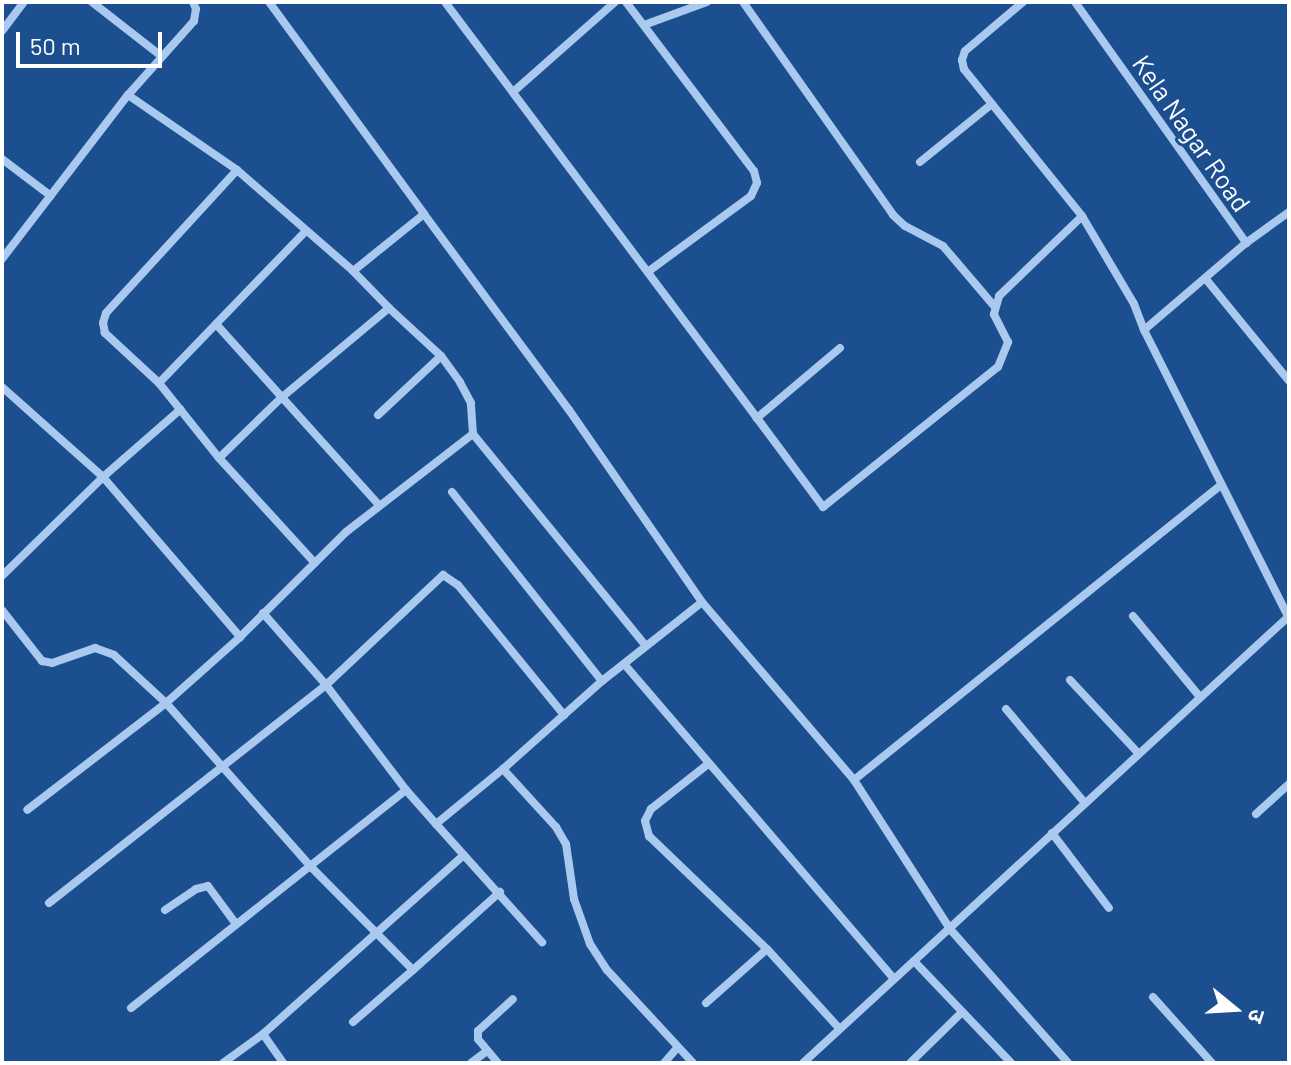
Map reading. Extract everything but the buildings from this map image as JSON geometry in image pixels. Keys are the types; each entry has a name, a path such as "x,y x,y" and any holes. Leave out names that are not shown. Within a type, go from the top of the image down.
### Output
{"street":[{"path":"2,31 24,2"},
{"path":"92,2 161,56"},
{"path":"2,259 128,95 194,21 196,9 193,2"},
{"path":"269,2 569,410 702,602 854,780 950,929 1068,1063"},
{"path":"445,2 823,507 998,367 1008,342 994,306 943,246 905,226 893,215 743,2"},
{"path":"513,92 615,2"},
{"path":"626,2 754,171 757,183 751,196 649,271"},
{"path":"644,25 707,2"},
{"path":"803,1063 1289,617 1108,255 1082,216 964,69 962,60 965,51 1023,2"},
{"name":"Kela Nagar Road","path":"1075,2 1246,243 1289,212"},
{"path":"128,95 237,170 353,271 441,356 471,403 473,434 645,645"},
{"path":"920,162 992,104"},
{"path":"2,159 51,196"},
{"path":"237,170 106,313 105,333 159,383 219,458 315,563"},
{"path":"353,271 424,214"},
{"path":"994,306 999,296 1082,216"},
{"path":"159,383 306,231"},
{"path":"1144,330 1246,243"},
{"path":"1205,278 1289,381"},
{"path":"219,458 281,398 389,308"},
{"path":"216,324 379,505"},
{"path":"757,418 840,348"},
{"path":"378,415 441,356"},
{"path":"2,387 103,477 240,637"},
{"path":"2,576 103,477 181,409"},
{"path":"27,810 166,703 240,637 346,532 473,434"},
{"path":"854,780 1221,485"},
{"path":"452,492 602,681"},
{"path":"49,903 326,685 443,575 458,585 564,715"},
{"path":"436,824 645,645 702,602"},
{"path":"2,610 42,661 52,663 95,648 114,655 166,703 225,766 312,868 413,970"},
{"path":"263,613 326,685 406,790 542,942"},
{"path":"1133,616 1200,697"},
{"path":"625,665 894,979"},
{"path":"1070,680 1139,754"},
{"path":"1006,709 1085,803"},
{"path":"708,764 651,809 645,821 649,836 767,949 839,1028"},
{"path":"503,769 556,827 566,844 574,899 590,944 607,970 693,1063"},
{"path":"1256,814 1289,784"},
{"path":"131,1008 312,868 406,790"},
{"path":"1052,833 1109,908"},
{"path":"223,1063 263,1034 464,855"},
{"path":"165,910 196,889 208,886 236,924"},
{"path":"353,1022 500,892"},
{"path":"706,1003 767,949"},
{"path":"914,961 1011,1063"},
{"path":"1153,997 1212,1063"},
{"path":"498,1063 478,1039 478,1031 513,999"},
{"path":"910,1063 961,1013"},
{"path":"263,1034 283,1063"},
{"path":"664,1063 678,1047"},
{"path":"471,1063 487,1051"}]}
